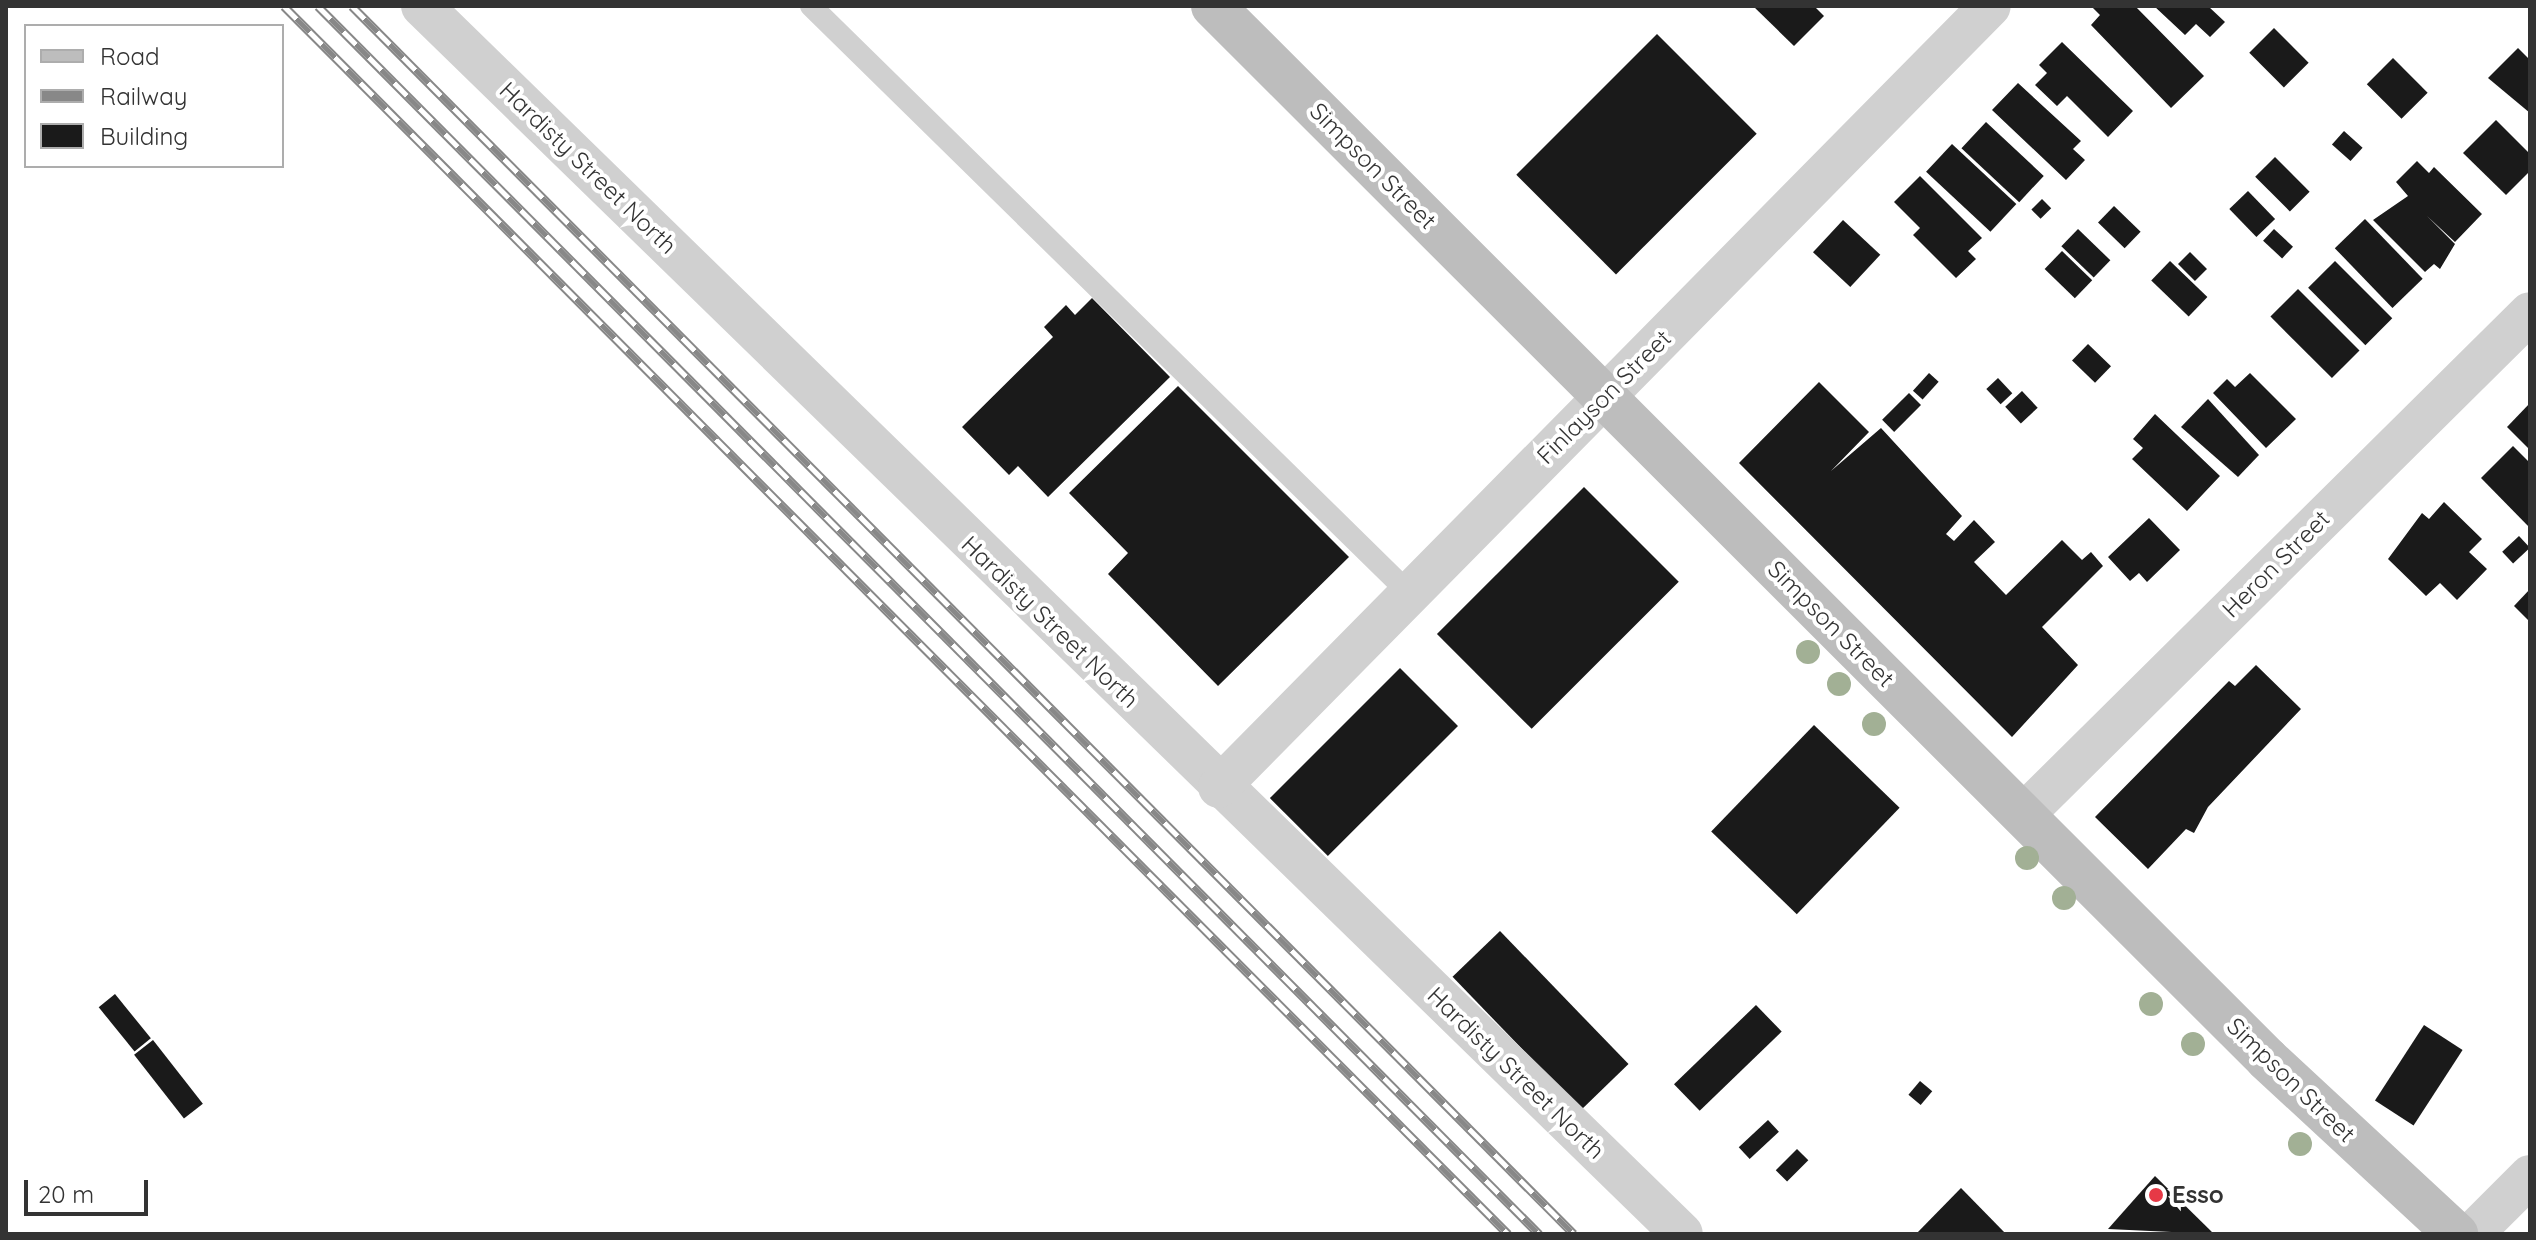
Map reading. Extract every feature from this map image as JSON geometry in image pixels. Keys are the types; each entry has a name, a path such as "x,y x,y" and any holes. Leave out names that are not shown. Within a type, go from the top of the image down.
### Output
{"main road":[{"name":"Simpson Street","path":"1213,6 2023,815 2456,1234"}],"street":[{"name":"Hardisty Street North","path":"422,6 1219,787 1682,1234"},
{"name":"Finlayson Street","path":"1219,787 1990,6"},
{"name":"Heron Street","path":"2023,815 2530,313"},
{"path":"2472,1234 2530,1176"}],"lane":[{"path":"811,6 1410,594"}],"building":[{"path":"1753,6 1814,6 1824,16 1794,46"},
{"path":"2091,6 2135,6 2204,76 2171,108 2091,25 2100,15"},
{"path":"2154,6 2208,6 2225,22 2210,37 2196,24 2185,35"},
{"path":"2274,28 2309,63 2284,87 2249,53"},
{"path":"1657,34 1757,134 1616,274 1516,175"},
{"path":"2062,42 2133,111 2108,137 2067,96 2057,106 2035,85 2047,73 2039,65"},
{"path":"2518,48 2530,60 2530,113 2488,78"},
{"path":"2393,58 2428,93 2401,119 2367,84"},
{"path":"2018,83 2081,141 2073,149 2085,160 2066,180 1992,110"},
{"path":"2496,120 2530,154 2530,171 2506,195 2463,153"},
{"path":"1986,122 2044,176 2019,202 1961,148"},
{"path":"2344,131 2363,148 2351,161 2332,144"},
{"path":"1952,144 2016,204 1990,232 1926,172"},
{"path":"2275,157 2310,192 2290,211 2255,177"},
{"path":"2417,161 2429,173 2434,167 2482,214 2455,242 2427,216 2455,244 2440,269 2434,264 2425,272 2373,220 2408,196 2396,182"},
{"path":"1920,176 1982,238 1968,251 1976,259 1956,278 1913,235 1920,228 1894,202"},
{"path":"2248,191 2275,219 2256,237 2229,209"},
{"path":"2042,199 2051,208 2041,219 2031,210"},
{"path":"2114,206 2141,232 2125,248 2098,223"},
{"path":"2365,219 2423,279 2392,308 2335,248"},
{"path":"1843,220 1880,255 1850,287 1813,252"},
{"path":"2078,229 2110,260 2094,278 2061,246"},
{"path":"2274,229 2293,247 2282,258 2263,241"},
{"path":"2062,251 2092,280 2075,298 2045,269"},
{"path":"2190,252 2207,269 2195,281 2178,264"},
{"path":"2170,261 2207,297 2189,317 2151,280"},
{"path":"2335,261 2392,318 2365,345 2308,288"},
{"path":"2298,289 2360,351 2332,378 2270,317"},
{"path":"1092,298 1170,377 1048,497 1018,466 1009,475 962,427 1053,337 1044,327 1066,305 1075,315"},
{"path":"2088,344 2111,366 2095,383 2072,361"},
{"path":"1929,373 1939,382 1923,400 1913,391"},
{"path":"2250,373 2296,419 2266,448 2213,393 2227,379 2235,387"},
{"path":"1998,378 2012,393 2001,404 1986,389"},
{"path":"1819,382 1869,432 1831,471 1881,428 1962,516 1946,534 1954,541 1974,520 1995,542 1974,562 2006,595 2062,540 2082,560 2091,552 2103,566 2042,627 2078,665 2012,737 1739,463"},
{"path":"1178,386 1349,557 1218,686 1108,574 1128,553 1069,493"},
{"path":"2022,391 2038,408 2021,424 2005,407"},
{"path":"1909,393 1921,405 1894,432 1882,420"},
{"path":"2208,399 2259,455 2238,477 2181,427"},
{"path":"2530,403 2530,450 2507,427"},
{"path":"2155,414 2220,476 2187,511 2132,459 2143,448 2133,439"},
{"path":"2513,446 2530,463 2530,528 2481,478"},
{"path":"1584,487 1679,582 1532,729 1437,634"},
{"path":"2444,502 2482,539 2469,552 2487,569 2457,600 2440,583 2426,596 2388,559 2422,513 2429,519"},
{"path":"2149,518 2180,550 2147,582 2139,573 2130,581 2108,557"},
{"path":"2519,536 2530,548 2513,563 2502,552"},
{"path":"2530,589 2530,622 2514,606"},
{"path":"2256,665 2301,709 2208,807 2194,833 2186,829 2148,869 2095,817 2229,681 2235,686"},
{"path":"1400,668 1458,726 1328,856 1270,798"},
{"path":"1814,725 1900,808 1797,914 1711,831"},
{"path":"1500,931 1629,1064 1581,1110 1453,977"},
{"path":"115,994 151,1038 135,1052 99,1007"},
{"path":"1756,1005 1782,1032 1700,1111 1674,1084"},
{"path":"2424,1025 2463,1050 2414,1126 2375,1100"},
{"path":"153,1040 203,1104 184,1119 134,1055"},
{"path":"1920,1081 1932,1091 1921,1105 1908,1095"},
{"path":"1768,1120 1779,1132 1750,1159 1739,1147"},
{"path":"1797,1149 1808,1160 1787,1182 1776,1170"},
{"name":"Esso","path":"2155,1176 2214,1234 2108,1229"},
{"path":"1961,1188 2006,1234 1916,1234"}],"railway":[{"path":"284,6 1508,1234"},
{"path":"318,6 1539,1234"},
{"path":"352,6 1574,1234"}],"place":[{"name":"Esso","path":"2156,1195"}]}
